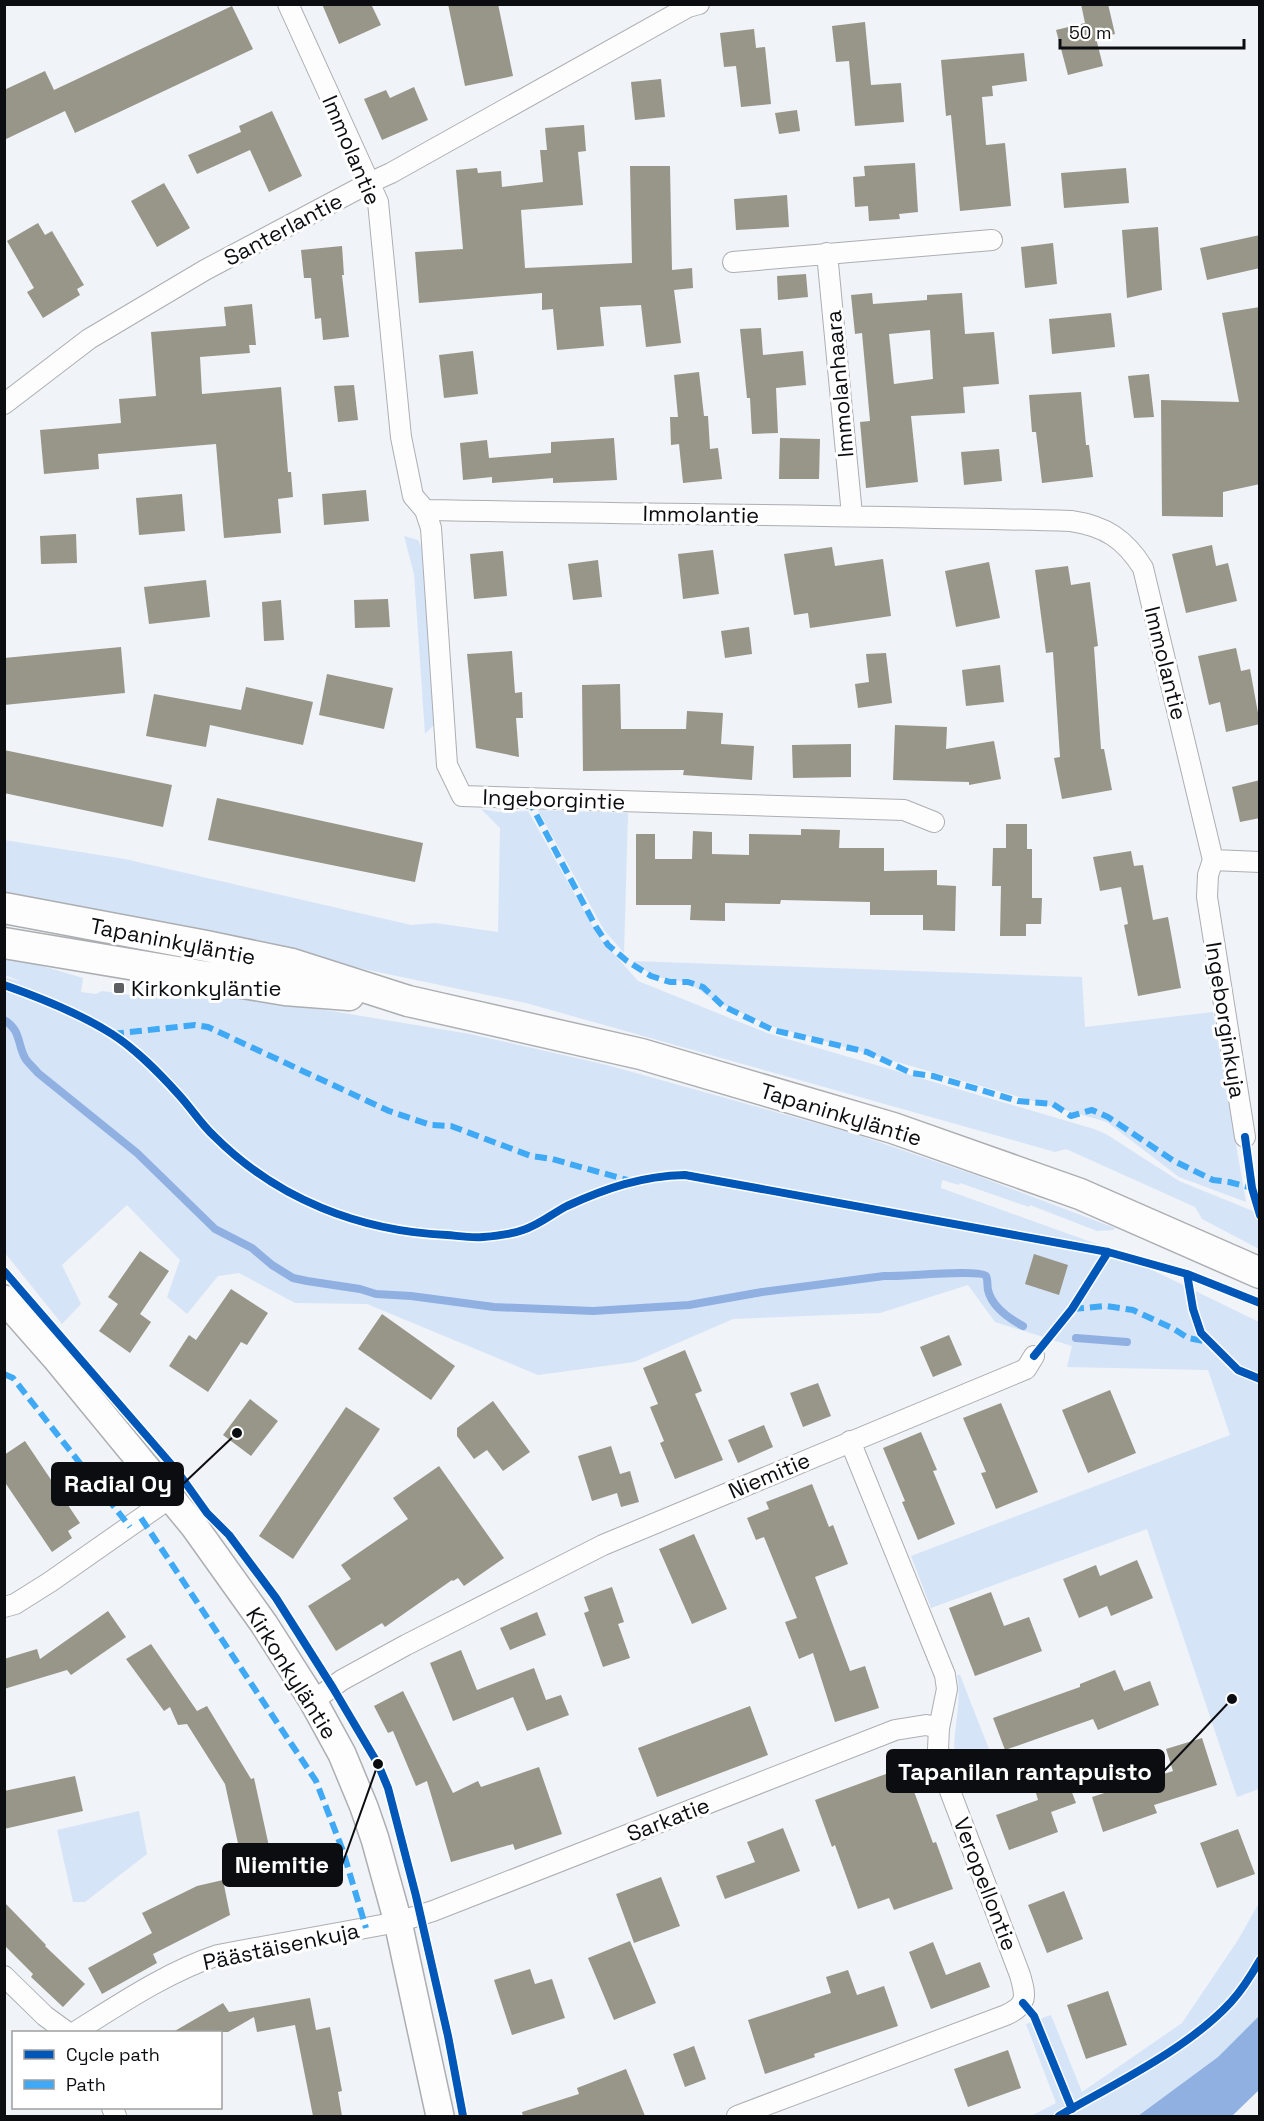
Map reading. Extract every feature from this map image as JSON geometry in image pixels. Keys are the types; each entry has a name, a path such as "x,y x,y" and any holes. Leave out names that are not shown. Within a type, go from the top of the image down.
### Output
{"main road":[{"name":"Tapaninkyläntie","path":"4,908 292,964 408,1001 641,1054 893,1128 1080,1194 1260,1273"},
{"name":"Tapaninkyläntie","path":"4,943 285,990 408,1001"}],"street":[{"name":"Immolantie","path":"288,4 378,202 401,437 413,496 425,510 749,516 852,515 1071,521 1091,524 1123,542 1143,568 1213,860"},
{"name":"Santerlantie","path":"4,404 89,339 201,273 391,173 688,7 699,4"},
{"path":"732,262 992,240"},
{"name":"Immolanhaara","path":"827,253 852,515"},
{"name":"Ingeborgintie","path":"425,510 431,528 447,765 462,796 904,810 934,822"},
{"path":"1213,860 1260,862"},
{"name":"Ingeborginkuja","path":"1213,860 1208,875 1207,897 1245,1137"},
{"name":"Kirkonkyläntie","path":"4,1299 55,1357 214,1552 313,1701 342,1754 364,1807 386,1875 440,2116"},
{"name":"Niemitie","path":"313,1701 342,1680 557,1567 603,1545 1026,1369 1034,1356"},
{"name":"Veropellontie","path":"737,2116 1006,2015 1023,2003 1024,1988 1020,1975 947,1781 938,1749 939,1728 947,1689 945,1675 850,1442"},
{"path":"4,1607 15,1604 50,1582 170,1498"},
{"name":"Sarkatie","path":"398,1922 433,1911 896,1730 926,1725 939,1728"},
{"name":"Päästäisenkuja","path":"77,2031 126,2000 197,1962 218,1955 398,1922"},
{"path":"4,1977 45,2016 67,2031"}],"shaded area":[{"path":"404,536 418,540 425,554 437,722 425,734 414,574"},
{"path":"481,809 498,812 528,811 598,936 638,981 767,1033 1106,1134 1179,1181 1253,1211 1259,1221 1259,1249 1202,1219 1195,1207 1066,1149 1055,1152 526,1003 121,918 5,899 4,840 125,859 411,925 435,923 498,932 500,828"},
{"path":"538,810 628,813 624,953 604,930"},
{"path":"5,955 83,978 81,992 96,994 102,991 137,996 139,987 193,988 470,1034 607,1065 855,1134 978,1176 1115,1228 1097,1231 1030,1205 1029,1207 960,1183 959,1185 942,1180 941,1188 1105,1247 1259,1322 1259,1789 1237,1797 1147,1529 931,1608 911,1556 1230,1435 1208,1370 1067,1367 1072,1346 995,1322 968,1285 880,1313 733,1319 634,1362 538,1375 367,1304 295,1303 239,1273 218,1276 187,1314 167,1297 180,1260 127,1205 62,1265 81,1304 62,1324 5,1253 5,978 20,981 5,975"},
{"path":"633,961 1082,977 1085,1027 1213,1012 1246,1202 1179,1177 1107,1122 771,1026 715,1001 689,983 653,976"},
{"path":"957,1675 960,1675 996,1767 958,1779 954,1752 959,1700"},
{"path":"139,1811 147,1854 85,1902 73,1902 57,1830"},
{"path":"1259,1903 1259,2016 1218,2057 1138,2116 1031,2116 1056,2103 1026,2024 1051,2015 1082,2092 1182,2023 1238,1940"}],"water":[{"path":"1259,2016 1259,2090 1232,2116 1138,2116 1218,2057"}],"building":[{"path":"322,4 371,4 381,25 339,44"},
{"path":"448,4 498,4 513,76 465,86"},
{"path":"1081,4 1108,4 1115,34 1096,38 1103,66 1068,75 1056,30 1085,23"},
{"path":"232,6 253,49 75,133 65,111 4,140 4,90 45,71 54,90"},
{"path":"865,22 871,85 901,83 904,122 855,126 849,61 836,62 832,26"},
{"path":"754,29 756,48 765,47 771,104 741,107 736,66 724,67 720,33"},
{"path":"1024,53 1027,81 992,86 993,96 982,97 986,145 1005,143 1011,206 960,211 951,115 946,116 941,60"},
{"path":"661,79 665,117 635,120 631,82"},
{"path":"414,87 428,120 382,140 364,99 386,90 390,98"},
{"path":"797,110 800,131 779,134 775,113"},
{"path":"272,111 302,176 269,192 250,150 197,174 188,155 241,132 239,126"},
{"path":"584,125 586,151 578,152 583,205 521,210 525,268 632,263 630,166 670,166 672,270 692,268 693,288 674,290 681,343 646,347 641,305 600,307 604,346 557,350 553,309 542,310 542,293 419,303 415,252 463,249 456,170 477,168 478,173 501,171 502,187 543,182 540,150 547,150 545,128"},
{"path":"915,163 918,212 899,214 900,219 869,221 868,206 855,207 853,177 865,176 864,166"},
{"path":"1126,168 1129,203 1064,208 1061,173"},
{"path":"164,183 190,228 157,247 131,201"},
{"path":"787,195 789,227 736,230 734,199"},
{"path":"38,223 45,235 52,231 84,285 77,289 80,295 43,318 27,292 34,288 7,241"},
{"path":"1158,227 1162,290 1127,298 1122,230"},
{"path":"1260,235 1260,268 1207,280 1200,248"},
{"path":"1053,243 1057,284 1025,288 1021,247"},
{"path":"342,246 344,275 342,275 349,337 323,340 321,318 315,319 311,278 304,278 301,250"},
{"path":"806,274 808,297 778,300 777,276"},
{"path":"872,293 873,304 927,300 927,295 962,293 965,334 994,332 999,384 963,387 965,413 911,416 918,482 866,488 860,422 870,421 862,333 855,334 851,295","holes":["930,330 933,379 894,384 889,334"]},
{"path":"252,304 256,345 249,345 250,353 200,357 202,394 281,387 288,472 291,472 293,497 278,499 281,533 224,538 216,444 98,454 99,469 44,474 40,430 121,423 119,399 156,396 151,332 226,326 224,307"},
{"path":"1260,307 1260,484 1223,492 1223,517 1162,516 1161,400 1239,402 1222,313"},
{"path":"1111,313 1115,347 1052,354 1049,319"},
{"path":"761,328 763,355 803,351 806,385 776,388 778,433 752,434 750,398 747,398 740,329"},
{"path":"473,351 478,394 444,398 439,355"},
{"path":"699,372 704,416 708,416 710,449 718,448 722,479 683,483 679,444 671,445 670,417 678,417 674,375"},
{"path":"1149,374 1154,417 1134,418 1128,376"},
{"path":"354,385 358,420 338,422 334,386"},
{"path":"1081,392 1086,445 1089,445 1093,477 1042,483 1036,432 1032,432 1029,395"},
{"path":"614,438 617,480 553,483 553,478 492,483 492,477 463,480 460,443 487,440 489,458 551,453 551,442"},
{"path":"780,438 820,439 819,479 779,479"},
{"path":"999,449 1002,481 964,485 961,452"},
{"path":"366,490 369,521 324,525 322,494"},
{"path":"182,494 185,531 139,535 136,498"},
{"path":"76,534 77,563 41,564 40,536"},
{"path":"1212,545 1216,566 1228,563 1237,601 1186,613 1172,554"},
{"path":"832,547 835,566 883,559 891,616 810,628 808,613 794,615 784,554"},
{"path":"713,550 719,594 683,599 678,554"},
{"path":"503,551 507,596 474,599 470,554"},
{"path":"598,560 602,597 573,600 568,564"},
{"path":"989,562 1000,618 956,627 945,571"},
{"path":"1068,566 1071,585 1090,582 1098,646 1094,647 1101,749 1104,749 1112,790 1062,799 1054,758 1060,757 1053,652 1046,653 1035,570"},
{"path":"206,580 210,617 149,624 144,587"},
{"path":"388,599 390,627 355,628 354,600"},
{"path":"281,600 284,640 264,641 262,602"},
{"path":"749,627 752,654 725,658 721,631"},
{"path":"121,647 125,693 4,705 4,658"},
{"path":"1236,648 1241,671 1250,669 1260,724 1226,732 1220,702 1209,705 1198,656"},
{"path":"512,651 515,693 522,692 523,718 516,718 519,757 476,748 467,654"},
{"path":"886,653 892,703 858,708 855,684 869,682 866,654"},
{"path":"1000,665 1004,702 966,706 962,670"},
{"path":"327,674 393,688 384,729 319,715"},
{"path":"620,684 621,729 686,729 687,711 723,713 721,744 754,746 752,780 683,775 684,770 583,771 582,685"},
{"path":"246,687 313,702 303,745 210,725 206,747 146,736 154,694 241,710"},
{"path":"895,725 947,727 946,749 994,741 1001,779 969,785 969,782 893,780"},
{"path":"851,744 851,777 793,778 792,745"},
{"path":"4,750 172,785 163,827 4,793"},
{"path":"1260,780 1260,818 1240,822 1232,787"},
{"path":"217,798 423,843 415,882 208,840"},
{"path":"1006,824 1027,824 1027,849 1032,849 1032,898 1042,898 1041,924 1026,924 1026,936 1000,936 1001,886 992,886 993,848 1006,848"},
{"path":"801,829 840,830 839,848 884,848 884,871 937,870 937,885 956,886 955,931 923,930 923,915 870,915 870,902 781,900 780,904 725,903 725,921 690,920 691,905 636,905 636,834 655,834 655,859 692,859 693,831 712,832 712,854 749,855 749,834 801,835"},
{"path":"1131,851 1134,866 1143,865 1153,920 1168,917 1181,988 1138,996 1124,925 1128,924 1121,887 1100,891 1093,857"},
{"path":"140,1251 169,1271 140,1314 151,1322 130,1353 99,1331 118,1304 108,1297"},
{"path":"1034,1254 1068,1265 1059,1295 1025,1284"},
{"path":"231,1289 268,1313 247,1345 241,1342 208,1392 169,1366 189,1335 196,1340"},
{"path":"382,1314 455,1366 431,1400 358,1349"},
{"path":"949,1335 962,1365 933,1377 920,1347"},
{"path":"685,1350 702,1391 695,1394 723,1460 675,1479 660,1443 664,1441 650,1407 658,1404 643,1368"},
{"path":"818,1383 831,1416 803,1427 790,1393"},
{"path":"1110,1390 1136,1453 1088,1473 1062,1410"},
{"path":"250,1399 278,1421 251,1456 223,1435"},
{"path":"493,1401 530,1452 503,1471 487,1450 474,1459 457,1436 457,1428"},
{"path":"1001,1403 1038,1492 996,1509 981,1473 986,1472 963,1418"},
{"path":"346,1407 380,1429 293,1559 259,1536"},
{"path":"764,1425 773,1447 738,1463 728,1440"},
{"path":"921,1432 937,1470 933,1471 955,1524 918,1540 883,1448"},
{"path":"25,1441 80,1523 68,1531 72,1538 52,1552 4,1481 4,1455"},
{"path":"611,1446 620,1474 630,1471 639,1502 621,1507 617,1493 592,1501 578,1456"},
{"path":"439,1466 504,1558 464,1586 458,1578 452,1580 385,1627 382,1623 336,1651 308,1606 351,1579 341,1565 408,1519 393,1498"},
{"path":"812,1484 829,1527 833,1525 848,1564 815,1577 850,1671 865,1666 879,1708 835,1722 813,1653 799,1659 785,1622 797,1618 764,1537 756,1540 747,1518 769,1509 766,1502"},
{"path":"694,1534 727,1609 692,1624 659,1549"},
{"path":"1137,1560 1153,1598 1111,1616 1107,1606 1079,1618 1063,1579 1096,1565 1100,1576"},
{"path":"612,1587 624,1622 618,1624 630,1658 603,1667 584,1613 589,1611 584,1597"},
{"path":"991,1592 1004,1626 1029,1617 1042,1651 975,1676 949,1608"},
{"path":"108,1611 126,1637 71,1675 67,1670 4,1689 4,1659 37,1649 40,1659"},
{"path":"537,1612 546,1635 510,1650 500,1628"},
{"path":"151,1644 197,1711 207,1706 251,1779 254,1778 270,1851 241,1857 225,1784 187,1724 178,1725 170,1707 164,1711 126,1659"},
{"path":"461,1650 477,1690 534,1668 546,1700 561,1695 569,1715 527,1731 513,1697 453,1721 430,1663"},
{"path":"1115,1670 1124,1691 1150,1681 1159,1705 1098,1730 1093,1719 1005,1750 993,1718 1080,1687 1080,1684"},
{"path":"403,1691 453,1793 478,1781 481,1787 539,1767 562,1834 515,1850 513,1844 451,1862 427,1781 416,1786 393,1731 388,1733 374,1706"},
{"path":"750,1706 768,1755 657,1797 638,1748"},
{"path":"1202,1738 1217,1785 1154,1805 1157,1813 1103,1832 1092,1797 1173,1771 1166,1749"},
{"path":"905,1767 953,1889 894,1910 889,1898 858,1909 835,1845 832,1847 815,1800"},
{"path":"75,1776 83,1811 4,1829 4,1791"},
{"path":"1068,1782 1076,1803 1051,1812 1058,1832 1009,1850 996,1815 1038,1800 1036,1793"},
{"path":"783,1828 800,1871 725,1899 716,1876 755,1862 747,1842"},
{"path":"1238,1829 1255,1874 1217,1888 1200,1843"},
{"path":"661,1877 680,1926 634,1943 616,1894"},
{"path":"223,1880 230,1915 153,1954 157,1963 102,1994 88,1968 152,1933 142,1913 197,1886"},
{"path":"1064,1891 1083,1939 1047,1953 1028,1905"},
{"path":"4,1902 85,1984 63,2007 31,1977 33,1974 4,1945"},
{"path":"630,1941 656,2003 614,2020 588,1958"},
{"path":"933,1942 946,1975 980,1962 990,1987 931,2009 909,1952"},
{"path":"530,1969 535,1984 552,1979 565,2018 512,2035 494,1980"},
{"path":"848,1970 857,1995 884,1986 898,2026 814,2054 815,2057 765,2074 748,2020 831,1993 826,1977"},
{"path":"1108,1991 1127,2045 1086,2059 1067,2005"},
{"path":"310,1998 316,2030 330,2027 342,2091 338,2092 342,2116 313,2116 295,2025 257,2032 254,2017 228,2032 175,2031 223,2003 229,2012"},
{"path":"694,2046 706,2079 685,2087 673,2054"},
{"path":"1008,2050 1021,2088 968,2107 954,2069"},
{"path":"626,2069 645,2116 523,2116 522,2112 579,2094 577,2088"}],"waterway":[{"path":"4,1020 13,1028 25,1058 38,1073 137,1153 215,1229 252,1248 272,1265 293,1278 360,1289 376,1294 411,1296 494,1307 593,1311 689,1305 762,1292 884,1276 970,1273 986,1276 993,1302 1006,1316 1023,1326"},
{"path":"1076,1338 1127,1342"}],"marked path":[{"path":"528,799 596,927 608,945 627,961 651,976 670,982 688,982 703,987 723,1006 773,1030 867,1052 911,1073 933,1076 1018,1101 1053,1104 1071,1116 1092,1110 1108,1117 1174,1161 1213,1180 1252,1188"},
{"path":"112,1034 195,1025 208,1027 389,1111 431,1125 451,1126 531,1156 552,1159 631,1181"},
{"path":"1072,1309 1106,1306 1133,1310 1188,1338 1208,1342"},
{"path":"4,1374 13,1378 130,1527"},
{"path":"141,1518 316,1781 343,1851 366,1928"}],"cycle path":[{"path":"4,985 73,1013 121,1040 164,1078 214,1136 238,1158 265,1177 321,1208 382,1227 470,1237 504,1235 529,1228 567,1206 610,1189 654,1178 685,1175 1108,1252 1187,1274 1260,1303"},
{"path":"1245,1137 1252,1188 1260,1215"},
{"path":"1034,1356 1072,1309 1108,1252"},
{"path":"4,1271 177,1471 207,1513 229,1535 276,1598 378,1764 388,1788 416,1896 448,2036 463,2116"},
{"path":"1187,1274 1193,1309 1201,1333 1238,1370 1260,1379"},
{"path":"1059,2116 1150,2065 1194,2035 1231,2002 1247,1982 1260,1960"},
{"path":"1023,2003 1034,2016 1072,2109"}],"place":[{"name":"Kirkonkyläntie","path":"119,988"},
{"name":"Radial Oy","path":"237,1433"},
{"name":"Tapanilan rantapuisto","path":"1232,1699"},
{"name":"Niemitie","path":"378,1764"}]}
